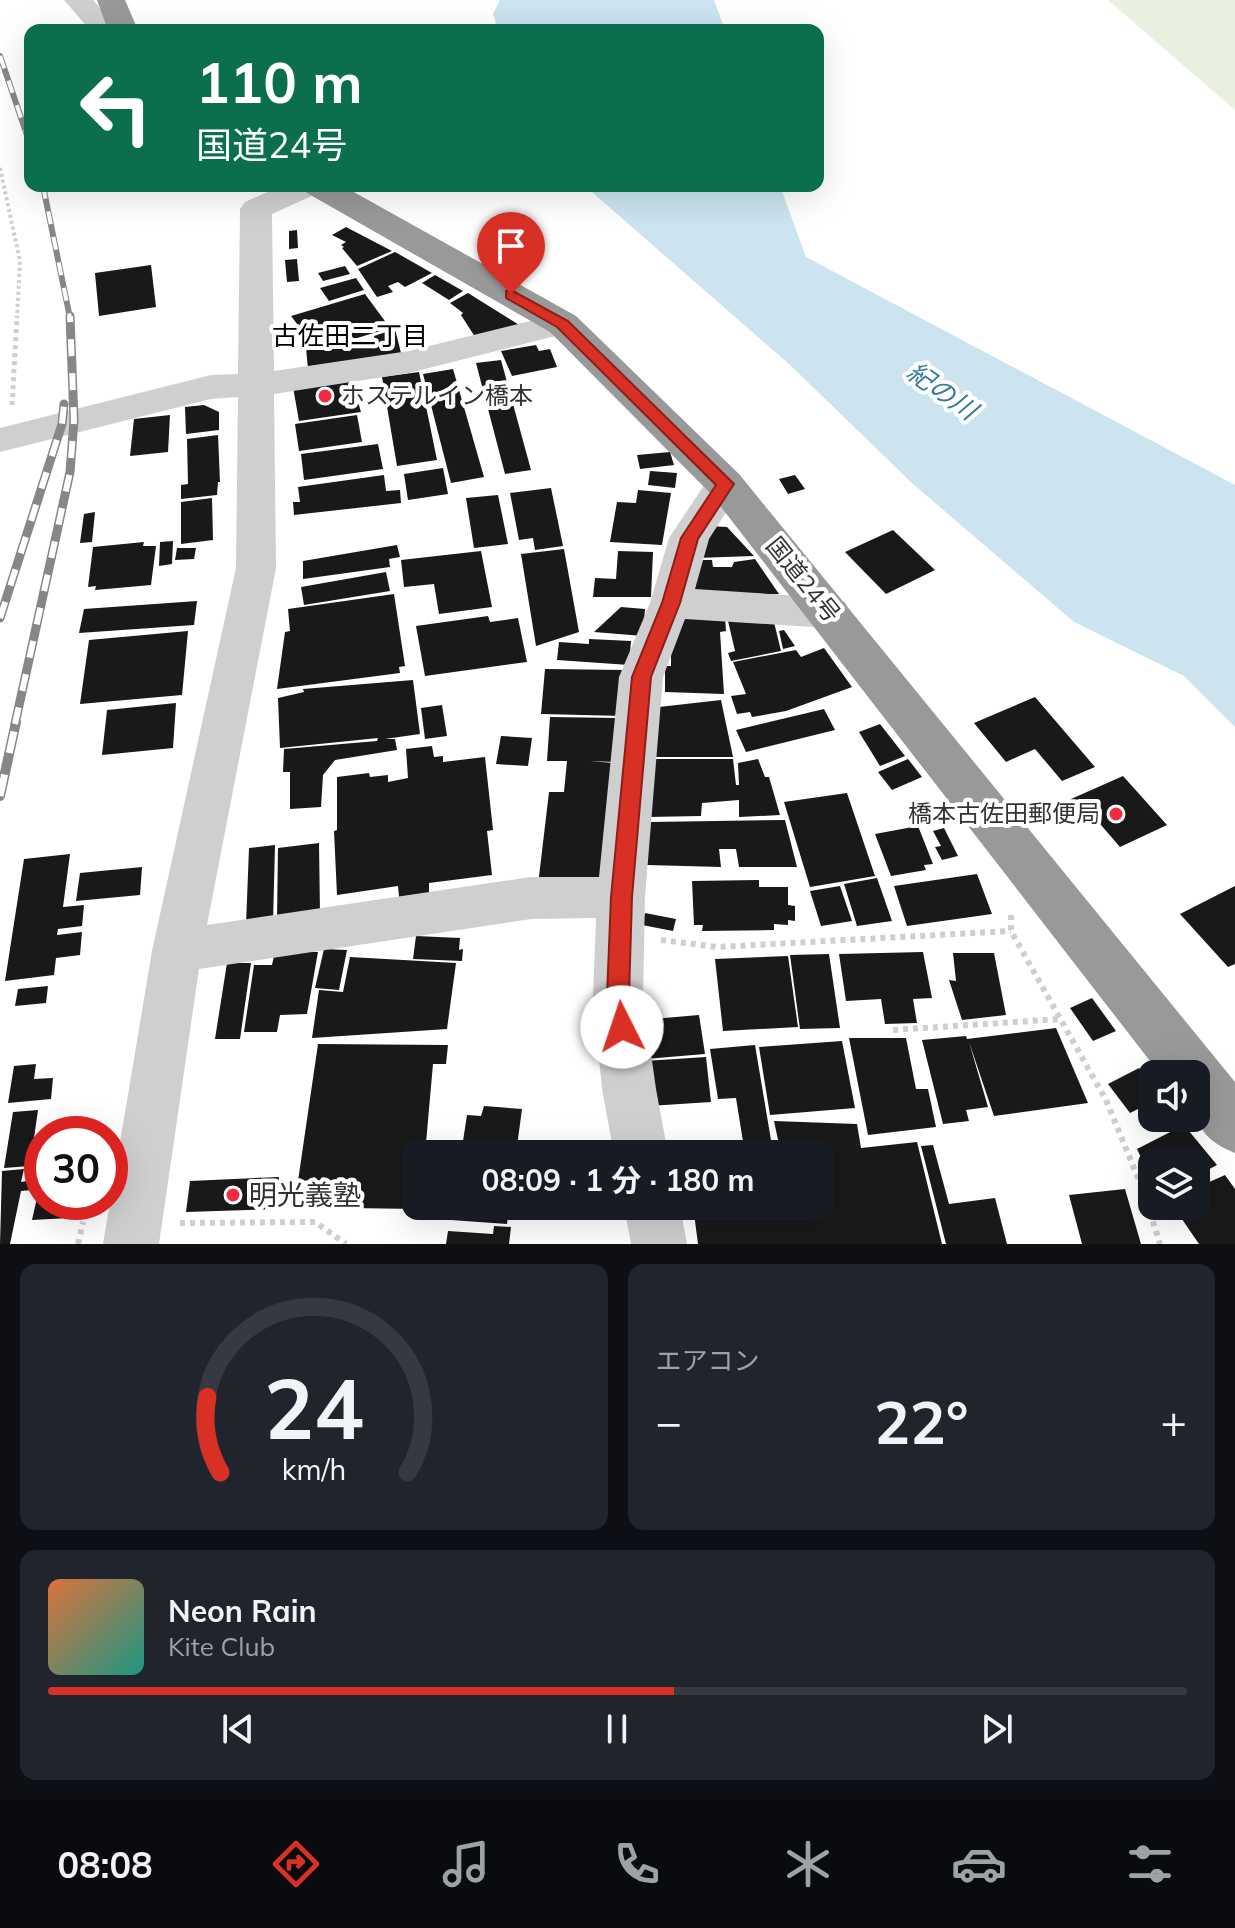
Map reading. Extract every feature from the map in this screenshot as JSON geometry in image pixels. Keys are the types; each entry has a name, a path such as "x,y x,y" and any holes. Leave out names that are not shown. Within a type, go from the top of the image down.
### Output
{"highway":[{"path":"91,3 116,24"},
{"name":"国道24号","path":"330,192 563,324 725,484 1183,1060"},
{"name":"国道24号","path":"1210,1094 1235,1126"}],"street":[{"path":"91,3 102,24"},
{"path":"132,1230 177,951 256,568 256,209 294,192"},
{"path":"5,439 211,387 255,385 409,362 563,324"},
{"path":"638,1140 618,996 621,916 641,677 671,603 689,538 725,484"},
{"path":"671,603 830,613"},
{"path":"177,951 531,898 621,916"},
{"path":"655,1220 659,1244"}],"path":[{"path":"0,168 20,261 5,439"},
{"path":"1011,842 1011,931 1106,1100 1143,1190 1160,1244"},
{"path":"621,916 717,947 1011,931"},
{"path":"893,1030 1061,1019"},
{"path":"132,1230 166,1216 180,1223 315,1222 346,1244"}],"green space":[{"path":"1108,0 1235,0 1235,110"}],"water":[{"path":"500,0 714,0 723,24 496,24 493,14"},
{"name":"紀の川","path":"592,192 782,192 806,257 1235,485 1235,727 1184,676 1074,622 913,484 789,364"}],"building":[{"path":"346,227 392,251 357,266 342,248 341,245 346,242 332,235"},
{"path":"297,230 298,248 289,249 289,231"},
{"path":"395,252 432,273 405,287 398,282 388,286 393,292 377,297 358,269"},
{"path":"297,259 299,281 287,282 285,260"},
{"path":"151,265 156,307 99,316 95,273"},
{"path":"345,266 350,274 323,281 318,273"},
{"path":"435,275 463,291 449,300 422,283"},
{"path":"356,278 364,290 329,301 320,288"},
{"path":"468,293 521,326 477,340 461,315 463,313 450,303"},
{"path":"365,294 390,328 354,339 351,335 314,346 291,316"},
{"path":"395,329 402,357 308,369 306,348 332,342 375,339 374,336"},
{"path":"536,345 539,351 550,349 557,367 512,376 501,351"},
{"path":"501,360 531,470 505,474 476,363"},
{"path":"453,369 484,477 451,483 423,374"},
{"path":"419,372 437,460 397,466 382,377"},
{"name":"ホステルイン橋本","path":"351,378 361,412 299,421 293,387"},
{"path":"204,405 219,412 219,430 186,434 185,407"},
{"path":"170,415 168,452 130,456 134,419"},
{"path":"357,415 362,442 299,451 295,424"},
{"path":"218,435 220,482 217,495 181,499 181,485 188,484 187,439"},
{"path":"378,444 383,469 304,480 301,454"},
{"path":"670,452 674,465 640,469 637,455"},
{"path":"443,468 448,494 408,500 404,474"},
{"path":"650,471 677,473 675,488 648,485"},
{"path":"384,475 386,491 400,490 401,503 294,515 293,502 300,502 298,487"},
{"path":"795,475 805,489 788,494 779,479"},
{"path":"551,488 563,546 535,550 533,538 519,540 510,493"},
{"path":"638,490 671,493 662,545 610,542 617,502 636,503"},
{"path":"498,495 508,544 474,548 466,498"},
{"path":"212,498 213,540 181,544 181,502"},
{"path":"95,512 92,542 80,543 84,514"},
{"path":"708,526 727,527 754,556 695,558"},
{"path":"893,530 935,570 886,594 845,552"},
{"path":"173,541 172,564 159,566 160,542"},
{"path":"144,542 143,546 156,546 151,585 95,590 96,586 88,587 93,547"},
{"path":"397,545 400,557 389,559 390,567 303,579 303,561"},
{"path":"177,548 196,548 194,559 175,560"},
{"path":"564,549 579,632 536,646 521,554"},
{"path":"481,551 492,607 439,614 434,584 404,587 401,560"},
{"path":"618,551 653,552 651,597 593,597 595,578 616,579"},
{"path":"755,559 779,594 695,596 694,560 712,560 713,567 732,567 734,562"},
{"path":"386,572 390,591 304,605 301,587"},
{"path":"394,594 405,666 399,667 400,673 277,689 285,632 290,631 288,609"},
{"path":"197,601 194,625 79,633 84,609"},
{"path":"621,607 645,609 643,636 594,632"},
{"path":"678,615 725,617 726,631 720,632 724,694 665,692 665,666 671,666 671,627"},
{"path":"488,616 490,622 518,618 527,662 425,676 416,626"},
{"path":"773,618 781,651 731,661 728,653 735,651 728,621"},
{"path":"784,630 795,646 783,649 779,631"},
{"path":"188,631 182,695 80,704 89,640"},
{"path":"589,639 631,641 629,665 557,660 559,642 589,644"},
{"path":"824,648 852,687 786,711 752,717 750,712 737,714 731,696 746,694 733,662 796,650 801,657"},
{"path":"545,669 625,670 624,716 541,714"},
{"path":"413,680 420,734 385,739 395,739 397,750 335,760 323,775 321,807 290,809 290,772 283,772 284,749 377,741 378,738 280,748 278,698 304,692 303,689"},
{"path":"1035,697 1095,767 1062,781 1035,749 1006,762 974,723"},
{"path":"721,700 733,757 653,757 650,708"},
{"path":"176,703 173,748 102,755 107,710"},
{"path":"442,705 447,736 425,739 421,708"},
{"path":"824,709 835,730 746,752 736,730"},
{"path":"550,717 617,718 615,762 590,761 614,763 609,880 538,885 549,792 564,792 567,761 547,761"},
{"path":"880,724 905,756 880,766 859,732"},
{"path":"501,736 532,738 528,766 496,764"},
{"path":"432,746 434,757 443,756 443,762 485,757 493,830 487,831 492,875 429,883 429,893 399,897 398,886 337,895 334,831 337,830 337,777 369,773 370,777 388,775 388,782 408,778 406,749"},
{"path":"649,759 733,759 736,785 739,785 738,763 758,759 765,777 769,777 780,815 739,817 739,800 702,803 701,816 648,817"},
{"path":"908,759 922,777 892,790 878,772"},
{"path":"1123,776 1167,825 1120,847 1088,810 1064,821 1053,807"},
{"path":"847,793 875,876 810,887 784,802"},
{"path":"785,820 797,867 739,867 736,849 719,849 721,867 647,865 650,822"},
{"path":"918,826 933,864 924,865 926,870 891,876 875,834"},
{"path":"944,828 958,856 942,860 935,847 941,846 933,831"},
{"path":"319,843 320,914 277,919 278,848"},
{"path":"275,845 273,922 246,925 249,848"},
{"path":"70,854 63,907 84,905 82,926 58,929 57,935 82,932 80,955 56,958 54,975 5,981 24,859"},
{"path":"142,867 140,895 76,901 80,873"},
{"path":"977,874 992,914 907,926 894,886"},
{"path":"877,878 892,921 857,926 844,884"},
{"path":"759,880 759,887 788,887 788,905 795,906 795,921 788,920 788,925 774,924 774,930 702,931 703,925 694,925 692,881"},
{"path":"840,886 852,921 821,926 810,891"},
{"path":"1235,886 1235,964 1228,967 1180,914"},
{"path":"645,913 676,919 673,931 642,925"},
{"path":"416,936 460,938 462,961 413,959"},
{"path":"324,949 347,950 339,990 315,988"},
{"path":"275,951 318,952 307,1014 280,1015 277,1032 244,1032 254,965 272,965"},
{"path":"923,952 932,998 913,999 917,1023 885,1024 881,999 846,1001 839,954"},
{"path":"953,953 994,953 1006,1015 962,1020 949,980 956,981"},
{"path":"829,954 840,1028 800,1029 790,955"},
{"path":"788,956 798,1027 723,1031 715,959"},
{"path":"350,957 456,963 447,1029 312,1038 319,990 343,992"},
{"path":"227,963 251,963 240,1039 215,1039"},
{"path":"48,986 46,1003 15,1006 18,989"},
{"path":"1092,998 1116,1031 1093,1041 1070,1008"},
{"path":"699,1015 705,1054 645,1059 641,1020"},
{"path":"1056,1028 1088,1103 994,1116 969,1042 988,1107 966,1110 969,1121 943,1124 922,1040 966,1036 967,1039"},
{"path":"849,1038 906,1038 916,1089 928,1089 936,1127 868,1135"},
{"path":"842,1041 855,1108 770,1115 759,1047"},
{"path":"318,1044 448,1045 446,1064 433,1064 426,1140 402,1140 402,1209 347,1208 350,1181 298,1181"},
{"path":"755,1045 771,1140 743,1140 736,1098 718,1099 710,1049"},
{"path":"706,1057 711,1102 649,1106 645,1061"},
{"path":"36,1064 34,1079 53,1078 51,1099 8,1103 14,1066"},
{"path":"1138,1069 1138,1109 1130,1113 1108,1084"},
{"path":"484,1106 522,1109 518,1140 463,1140 467,1115 481,1116"},
{"path":"38,1110 37,1116 24,1116 24,1166 4,1168 13,1112"},
{"path":"774,1121 857,1124 861,1148 917,1142 942,1244 698,1244 695,1220 834,1220 834,1140 778,1140"},
{"path":"1170,1132 1190,1132 1203,1148 1139,1148"},
{"path":"933,1145 949,1204 995,1198 1007,1244 946,1244 921,1146"},
{"path":"1210,1157 1217,1165 1210,1169"},
{"path":"24,1169 21,1182 24,1182 24,1191 21,1191 10,1244 0,1244 2,1171"},
{"path":"1225,1175 1235,1189 1235,1244 1199,1244 1183,1220 1210,1220 1210,1182"},
{"name":"明光義塾","path":"279,1177 275,1209 186,1212 190,1181"},
{"path":"1125,1189 1141,1244 1082,1244 1069,1195"},
{"path":"451,1220 507,1220 507,1224"},
{"path":"494,1226 511,1227 509,1244 446,1244 448,1231 493,1234"}],"railway":[{"path":"0,56 24,126"},
{"path":"44,192 70,318"},
{"path":"15,724 70,472 74,420 70,316"},
{"path":"0,618 62,424 64,404"},
{"path":"0,796 16,722"}],"place":[{"name":"ホステルイン橋本","path":"325,396"},
{"name":"橋本古佐田郵便局","path":"1116,814"},
{"name":"明光義塾","path":"233,1195"}],"district":[{"name":"古佐田二丁目","path":"350,336"}],"route":[{"path":"511,294 563,324 725,484 689,538 671,603 641,677 621,897 618,996 622,1027"}]}
